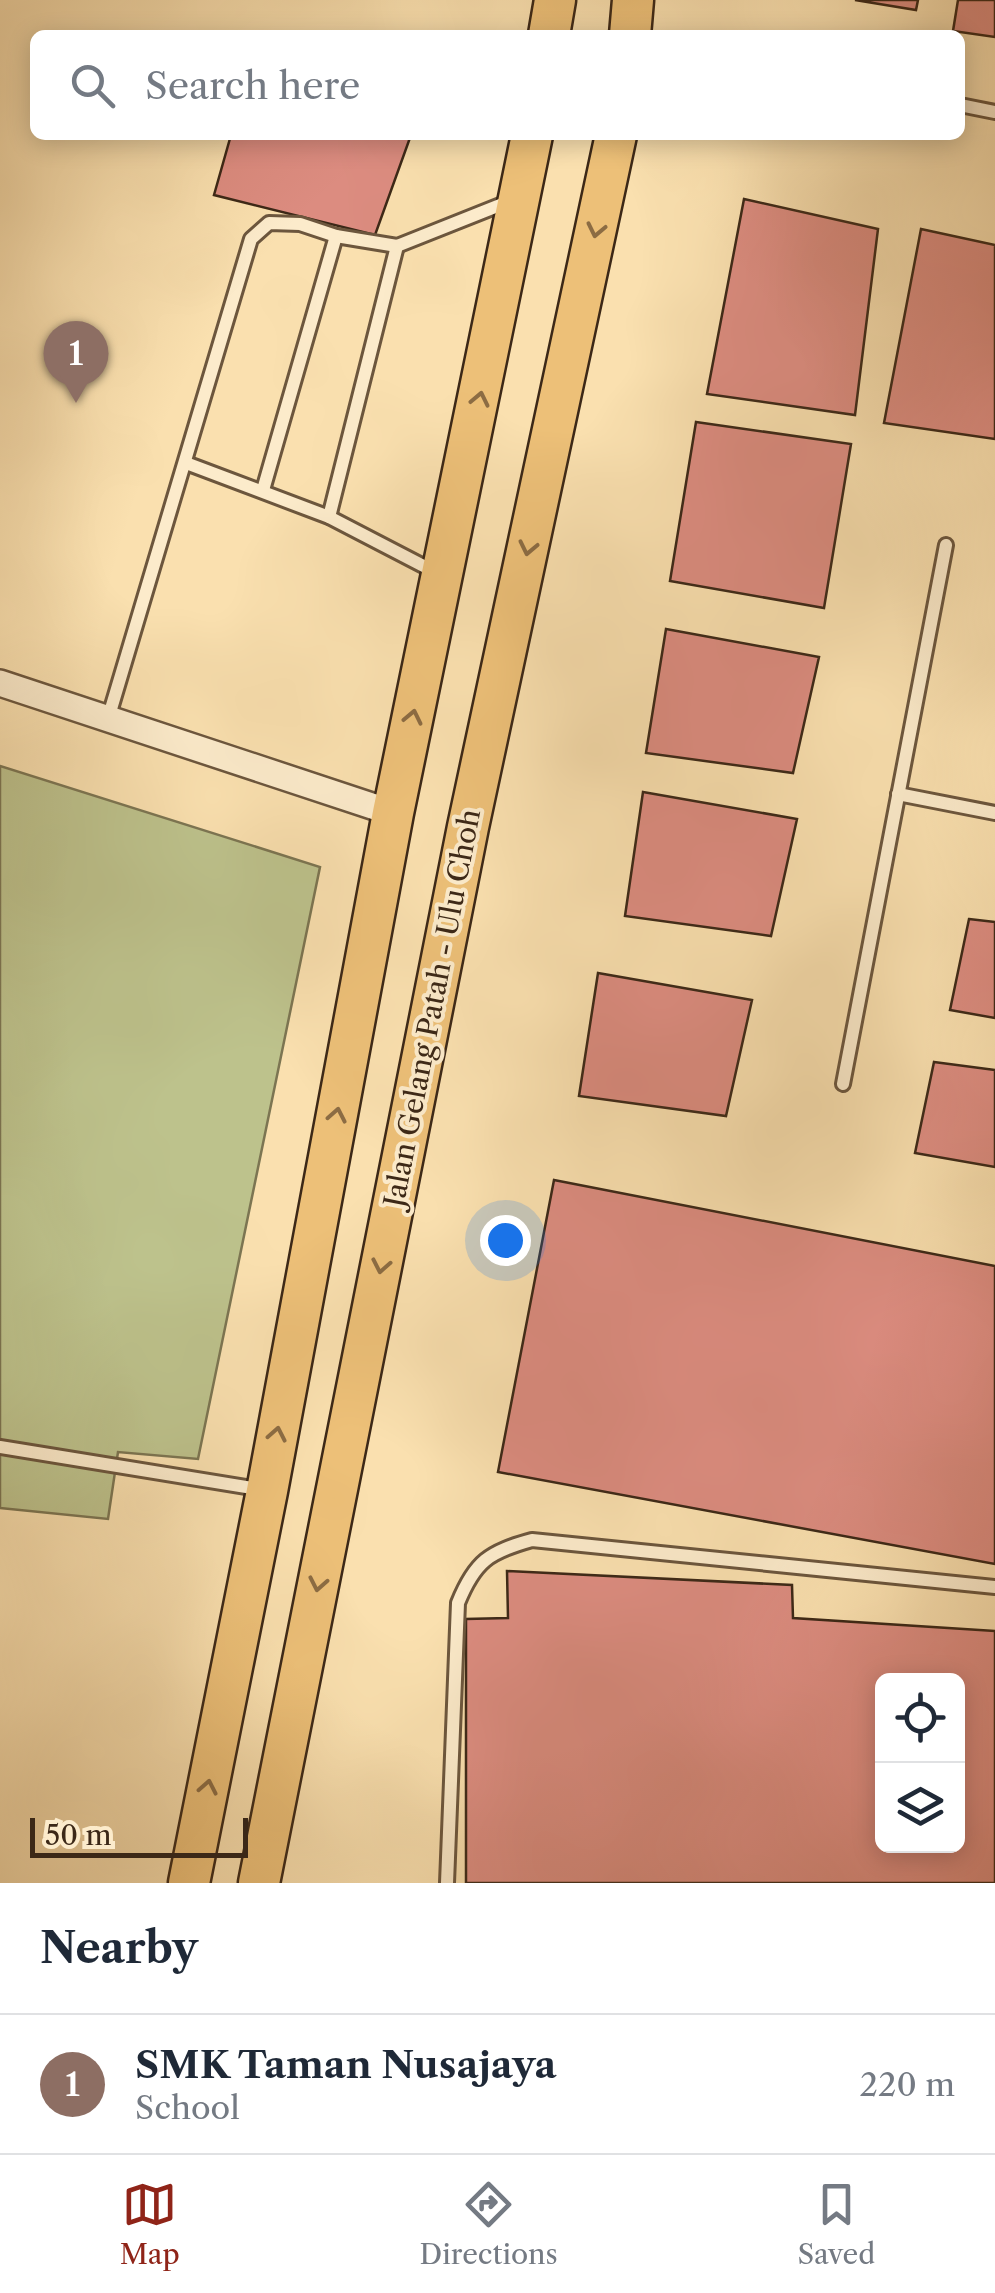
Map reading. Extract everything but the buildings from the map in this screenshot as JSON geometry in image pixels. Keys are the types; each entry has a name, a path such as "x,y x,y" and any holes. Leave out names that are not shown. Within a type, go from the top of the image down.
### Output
{"main road":[{"path":"550,30 556,0"},
{"path":"630,30 633,0"},
{"path":"189,1883 267,1491 393,813 531,140"},
{"name":"Jalan Gelang Patah - Ulu Choh","path":"259,1883 468,827 615,140"}],"street":[{"path":"0,684 393,813"}],"lane":[{"path":"965,106 995,112"},
{"path":"108,719 251,239 269,224 300,224 336,236 397,246 521,196"},
{"path":"263,490 336,236"},
{"path":"329,517 397,246"},
{"path":"186,463 329,517 444,576"},
{"path":"843,1084 946,544"},
{"path":"898,794 995,812"},
{"path":"0,1447 267,1491"},
{"path":"446,1883 458,1603 467,1581 498,1550 532,1540 995,1588"}],"green space":[{"path":"0,766 320,867 198,1459 118,1452 108,1519 0,1508"}],"place":[{"name":"SMK Taman Nusajaya","path":"76,403"}]}
